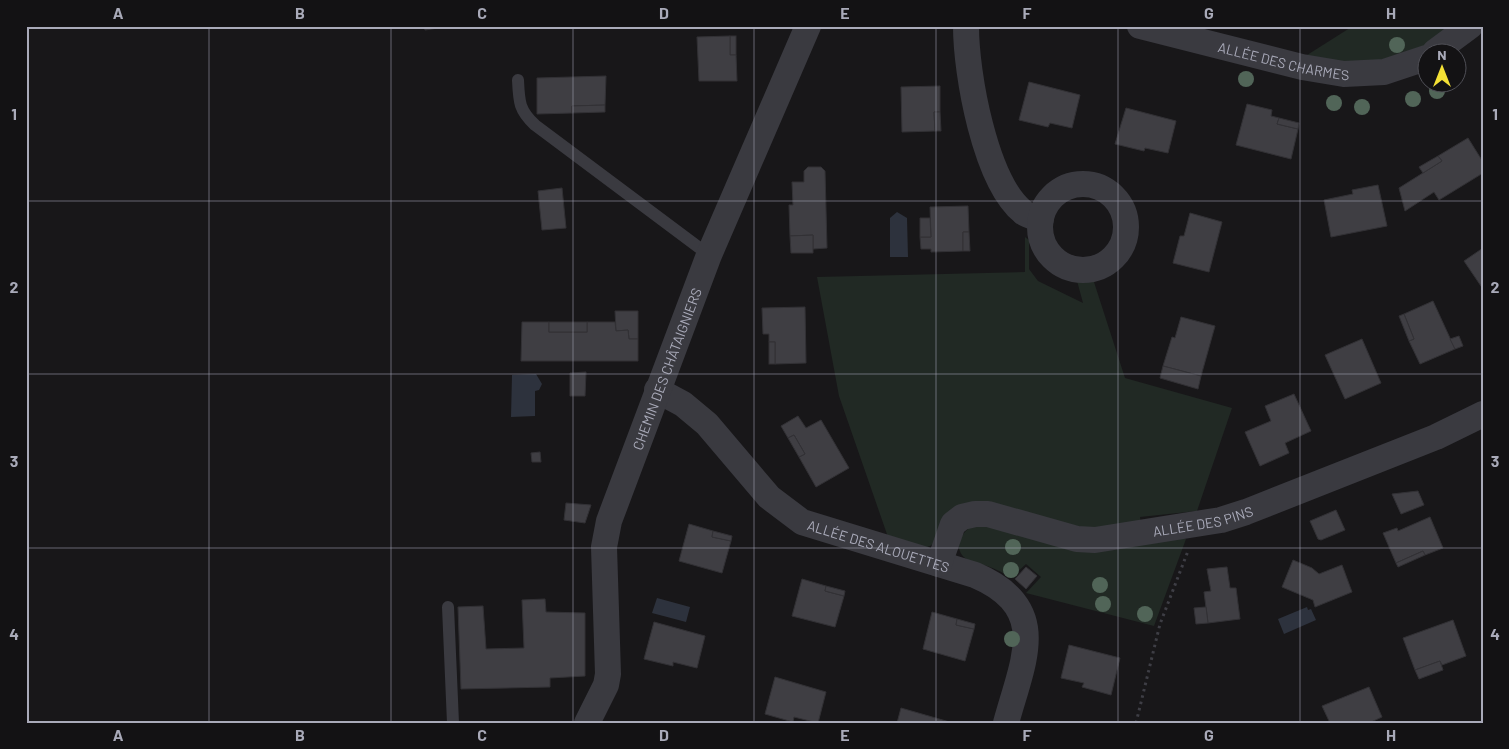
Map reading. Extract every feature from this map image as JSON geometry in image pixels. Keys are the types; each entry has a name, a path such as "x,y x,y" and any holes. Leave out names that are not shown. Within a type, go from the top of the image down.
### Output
{"street":[{"name":"CHEMIN DES CHÂTAIGNIERS","path":"589,722 606,685 608,674 604,547 608,521 709,255 808,26"},
{"path":"966,26 966,50 978,114 994,170 1008,196 1024,214 1040,219"},
{"name":"ALLÉE DES CHARMES","path":"1140,26 1302,68 1344,74 1384,72 1416,61"},
{"path":"1448,42 1470,26"},
{"name":"ALLÉE DES ALOUETTES","path":"657,390 683,404 706,424 769,497 802,522 975,575 996,584 1012,596 1021,612 1026,630 1026,649 1006,723"},
{"name":"ALLÉE DES PINS","path":"939,564 953,524 962,517 988,514 1076,539 1221,520 1246,512 1436,437 1483,414"}],"lane":[{"path":"518,80 518,100 522,112 535,125 709,255"},
{"path":"448,608 454,723"}],"path":[{"path":"1136,723 1160,624 1195,532 1195,524"}],"shaded area":[{"path":"1353,26 1453,26 1431,42 1416,42 1416,51 1365,64 1304,57"},
{"path":"897,212 907,218 908,257 890,257 890,218"},
{"path":"1025,237 1029,240 1029,269 1038,281 1083,303 1076,277 1093,279 1125,378 1232,408 1197,511 1140,517 1141,524 1092,530 990,504 930,546 922,549 889,540 839,396 817,277 1025,272"},
{"path":"536,374 542,384 539,390 535,391 535,416 511,417 512,375"},
{"path":"976,524 1186,539 1154,626 1026,593 1041,577 1026,564 1011,578 994,568 970,561 963,556 959,545 966,531"},
{"path":"657,598 690,607 686,622 652,613"},
{"path":"1307,607 1308,610 1311,609 1316,620 1284,634 1278,619"}],"building":[{"path":"424,26 444,26 445,27 425,30"},
{"path":"730,36 736,36 736,55 730,55"},
{"path":"730,36 730,55 736,55 737,81 699,81 697,37"},
{"path":"606,76 605,105 572,106 572,113 537,114 537,78"},
{"path":"1029,82 1080,95 1072,128 1050,123 1048,127 1019,120"},
{"path":"940,86 940,112 934,112 935,131 902,132 901,87"},
{"path":"1247,104 1272,110 1271,116 1279,118 1277,124 1298,129 1291,159 1236,145"},
{"path":"605,105 605,112 572,113 572,106"},
{"path":"1126,108 1176,121 1168,153 1145,148 1144,151 1115,144"},
{"path":"934,112 940,112 941,131 935,131"},
{"path":"1279,118 1299,123 1298,129 1277,124"},
{"path":"1468,138 1483,162 1483,173 1439,200 1434,192 1405,211 1399,188 1442,161 1438,156"},
{"path":"1438,156 1442,161 1423,173 1419,167"},
{"path":"808,167 821,167 825,171 827,248 813,249 813,235 790,236 789,205 793,205 792,182 804,182 804,171"},
{"path":"1378,185 1387,226 1331,237 1324,200 1353,194 1352,190"},
{"path":"562,188 566,228 542,230 538,191"},
{"path":"968,206 969,232 963,232 963,251 931,252 931,249 921,249 920,237 931,237 930,207"},
{"path":"1190,213 1222,222 1209,272 1173,263 1180,236 1184,236"},
{"path":"920,218 930,218 931,237 920,237"},
{"path":"963,232 969,232 970,251 963,251"},
{"path":"813,235 813,253 791,253 790,236"},
{"path":"1483,248 1483,289 1464,261"},
{"path":"1433,301 1455,349 1420,364 1409,341 1414,339 1404,314"},
{"path":"805,307 806,363 775,364 775,342 769,342 769,334 763,334 762,308"},
{"path":"615,311 638,311 638,339 629,339 628,330 616,331"},
{"path":"1404,314 1414,339 1409,341 1399,316"},
{"path":"1181,317 1215,326 1201,376 1163,366 1172,337 1175,338"},
{"path":"522,322 549,322 549,332 587,332 587,322 615,322 616,331 628,330 629,339 638,339 638,361 521,361"},
{"path":"549,322 587,322 587,332 549,332"},
{"path":"1459,336 1463,346 1455,349 1450,339"},
{"path":"1362,339 1381,383 1345,399 1325,355"},
{"path":"769,342 775,342 775,364 769,364"},
{"path":"1163,366 1201,376 1198,389 1160,378"},
{"path":"586,372 585,396 570,396 570,373"},
{"path":"1294,394 1311,431 1285,443 1289,453 1260,466 1245,432 1271,421 1265,406"},
{"path":"798,416 806,428 821,420 849,468 816,487 799,457 805,454 794,435 788,438 781,426"},
{"path":"794,435 805,454 799,457 788,438"},
{"path":"540,452 541,462 532,462 531,453"},
{"path":"1418,491 1424,505 1401,514 1392,494"},
{"path":"566,503 591,505 585,523 564,520"},
{"path":"1336,510 1345,530 1321,540 1318,539 1310,521"},
{"path":"1430,517 1443,548 1425,555 1423,551 1396,563 1383,533 1397,528 1398,531"},
{"path":"689,524 713,531 712,537 731,541 722,573 679,561"},
{"path":"713,531 732,536 731,541 712,537"},
{"path":"1423,551 1425,555 1398,567 1396,563"},
{"path":"1293,560 1312,568 1319,574 1342,565 1352,592 1315,607 1313,600 1282,587"},
{"path":"1026,567 1037,576 1026,589 1015,579"},
{"path":"1227,567 1230,588 1236,588 1240,619 1208,623 1204,592 1211,591 1207,569"},
{"path":"802,579 826,586 825,591 844,596 835,627 792,616"},
{"path":"826,586 845,591 844,596 825,591"},
{"path":"545,599 546,612 585,613 585,676 550,678 550,687 461,689 458,607 483,606 486,649 524,648 522,600"},
{"path":"1206,607 1208,623 1196,624 1194,608"},
{"path":"932,612 957,619 956,625 974,629 965,661 923,649"},
{"path":"957,619 975,624 974,629 956,625"},
{"path":"1453,620 1466,656 1442,665 1440,661 1415,670 1403,638"},
{"path":"654,622 705,636 697,668 673,662 673,666 644,659"},
{"path":"1069,645 1120,658 1111,695 1082,687 1084,683 1061,678"},
{"path":"1440,661 1443,670 1419,679 1415,670"},
{"path":"775,677 826,692 818,723 794,717 793,722 765,714"},
{"path":"1369,687 1382,717 1369,723 1330,723 1322,706"},
{"path":"901,708 953,723 897,723"}]}
